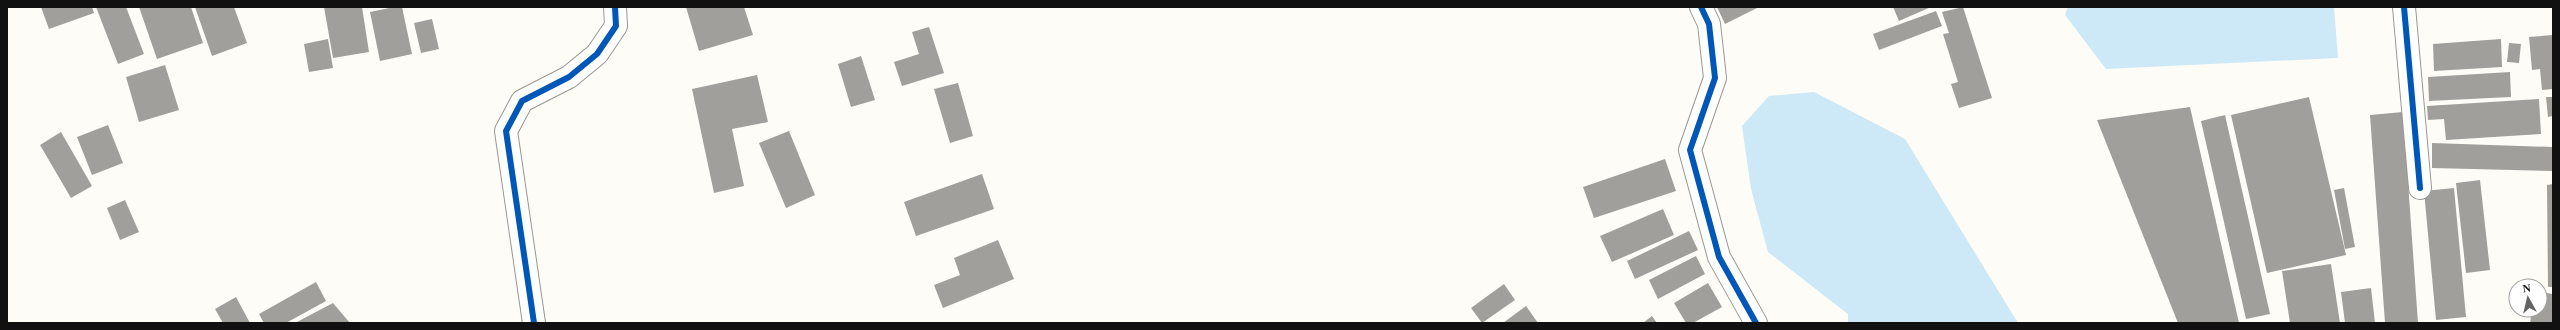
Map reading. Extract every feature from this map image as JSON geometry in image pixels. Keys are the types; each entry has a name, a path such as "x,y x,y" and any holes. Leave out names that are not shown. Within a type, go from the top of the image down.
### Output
{"street":[{"path":"534,323 506,131 522,101 568,77 597,54 616,26 615,7"},
{"path":"1701,7 1709,24 1715,78 1690,150 1718,257 1756,323"},
{"path":"2404,7 2420,188"}],"water":[{"path":"2068,7 2334,7 2338,58 2106,69 2065,15"},
{"path":"1814,92 1905,139 2018,323 1848,323 1848,314 1768,252 1751,189 1742,126 1769,96"}],"building":[{"path":"41,7 92,7 94,13 49,29"},
{"path":"96,7 126,7 144,54 118,64"},
{"path":"139,7 191,7 203,43 157,59"},
{"path":"195,7 234,7 247,43 212,56"},
{"path":"324,7 362,7 369,52 333,58"},
{"path":"394,7 402,7 412,54 380,61 370,12"},
{"path":"686,7 744,7 753,35 699,51"},
{"path":"1717,7 1759,7 1725,24"},
{"path":"1893,7 1931,7 1899,21"},
{"path":"1963,7 1992,98 1959,108 1951,84 1958,82 1943,34 1949,33 1942,12"},
{"path":"1936,11 1942,26 1879,50 1873,34"},
{"path":"432,19 439,49 421,53 414,23"},
{"path":"929,27 944,73 902,86 894,62 919,54 912,32"},
{"path":"2553,35 2553,89 2542,90 2540,69 2532,70 2529,37"},
{"path":"328,39 333,68 309,72 304,44"},
{"path":"2501,39 2502,67 2434,71 2433,44"},
{"path":"2509,43 2521,44 2519,63 2507,62"},
{"path":"861,56 875,100 851,107 838,64"},
{"path":"165,65 179,110 139,122 126,77"},
{"path":"2510,72 2511,97 2429,101 2428,77"},
{"path":"757,75 768,122 732,129 744,186 714,193 692,89"},
{"path":"958,83 973,136 950,143 934,89"},
{"path":"2309,97 2346,255 2267,273 2231,115"},
{"path":"2546,97 2553,97 2553,116 2548,117"},
{"path":"2539,99 2541,134 2446,140 2444,119 2428,120 2427,106"},
{"path":"2190,107 2239,323 2178,323 2097,120"},
{"path":"2403,112 2418,323 2385,323 2370,115"},
{"path":"2225,115 2270,314 2246,319 2201,121"},
{"path":"108,125 123,163 92,175 77,137"},
{"path":"789,131 815,195 786,208 759,143"},
{"path":"61,132 92,186 71,198 40,145"},
{"path":"2432,143 2553,147 2553,171 2432,168"},
{"path":"1665,159 1676,191 1594,218 1583,187"},
{"path":"982,174 994,209 916,236 904,202"},
{"path":"2480,180 2490,270 2466,273 2456,183"},
{"path":"2553,184 2553,287 2548,287 2547,185"},
{"path":"2344,188 2355,247 2345,249 2334,190"},
{"path":"2454,188 2466,317 2436,320 2424,191"},
{"path":"125,200 139,232 120,240 107,208"},
{"path":"1663,209 1674,235 1612,262 1600,236"},
{"path":"1689,231 1698,250 1635,279 1627,261"},
{"path":"998,240 1014,279 943,308 934,285 960,275 954,258"},
{"path":"1696,256 1705,274 1658,299 1649,280"},
{"path":"2331,264 2340,323 2290,323 2282,271"},
{"path":"316,282 326,301 286,323 264,323 259,314"},
{"path":"1708,283 1722,307 1693,323 1686,323 1674,303"},
{"path":"1504,284 1515,300 1482,323 1471,308"},
{"path":"2371,288 2375,323 2345,323 2341,292"},
{"path":"2548,293 2553,294 2553,323 2530,323 2531,318 2548,318"},
{"path":"236,297 250,323 223,323 215,309"},
{"path":"333,303 350,323 295,323"},
{"path":"1526,306 1538,323 1503,323"},
{"path":"1652,316 1657,323 1643,323"}],"cycle path":[{"path":"534,323 506,131 522,101 569,77 597,54 616,26 615,7"},
{"path":"1701,7 1709,24 1715,78 1690,150 1719,257 1756,323"},
{"path":"2404,7 2420,188"}]}
